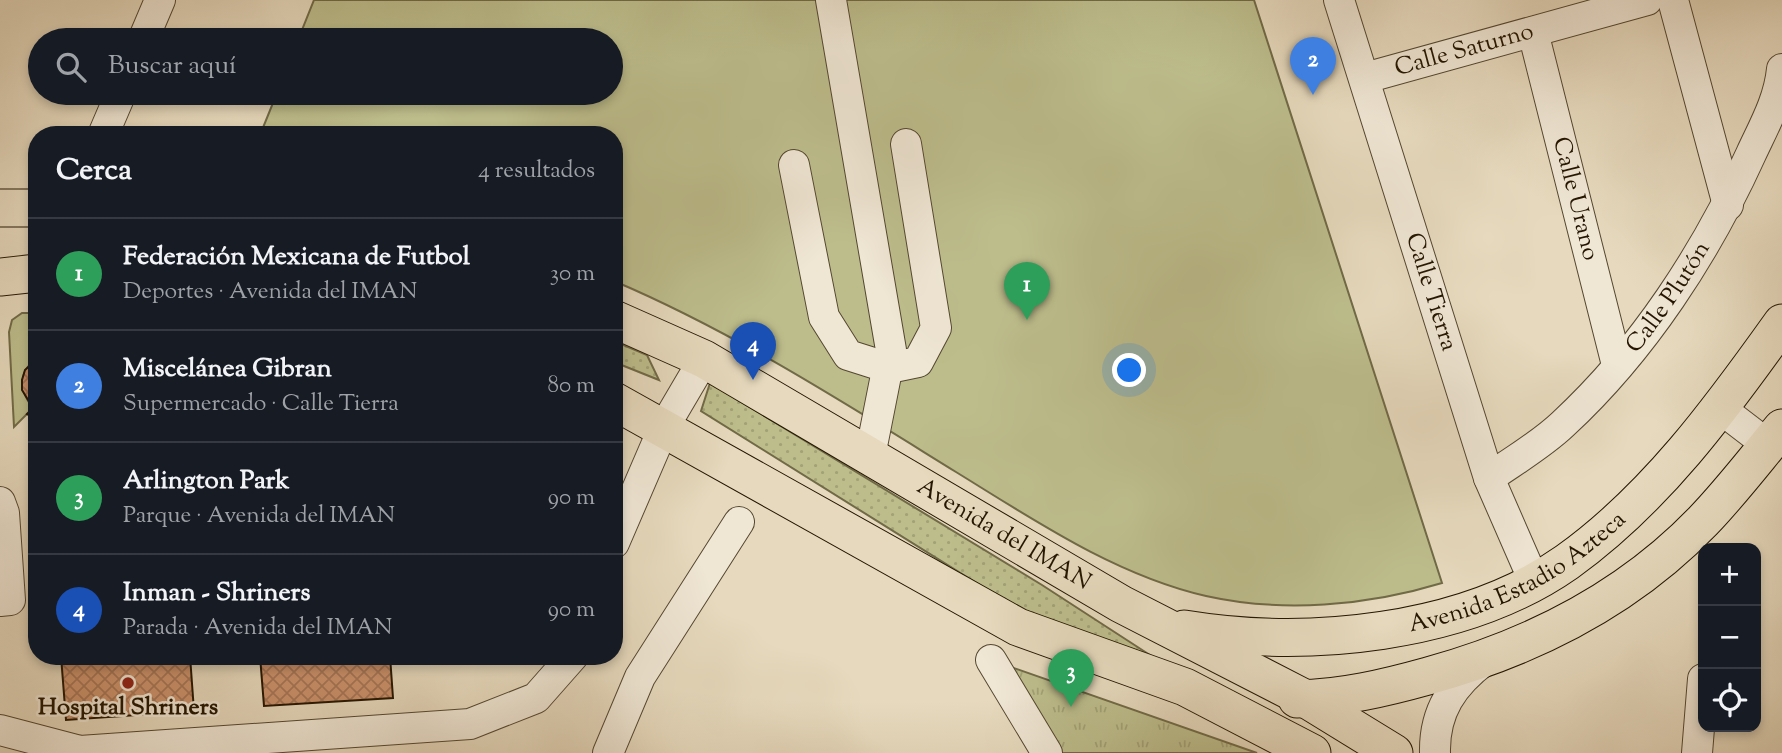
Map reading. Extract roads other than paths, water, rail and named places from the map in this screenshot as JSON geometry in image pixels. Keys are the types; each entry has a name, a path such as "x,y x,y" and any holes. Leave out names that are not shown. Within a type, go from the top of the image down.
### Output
{"main road":[{"path":"0,277 28,274"},
{"name":"Avenida del IMAN","path":"623,323 704,359 1160,625 1306,699 1394,753"},
{"name":"Avenida Estadio Azteca","path":"1160,625 1250,635 1345,634 1399,627 1461,612 1534,581 1567,562 1666,473 1721,409 1782,323"},
{"path":"623,406 1018,627 1185,687 1312,753"},
{"path":"1185,687 1241,697 1306,699 1386,687 1488,657 1558,628 1637,578 1701,523 1775,436"}],"street":[{"path":"149,28 160,0"},
{"path":"831,0 891,350 870,457"},
{"name":"Calle Tierra","path":"1339,0 1489,478 1534,581"},
{"name":"Calle Saturno","path":"1365,78 1647,0"},
{"path":"1673,0 1728,205"},
{"name":"Calle Urano","path":"1533,32 1618,365"},
{"name":"Calle Plutón","path":"1489,478 1562,425 1618,365 1683,279 1728,205 1779,93 1782,69"},
{"path":"107,126 116,105"},
{"path":"794,165 824,317 848,355 889,368 918,362 936,328 906,144"},
{"path":"623,522 664,428 704,359"},
{"path":"1721,409 1775,436"},
{"path":"0,502 4,513 10,600 0,601"},
{"path":"608,753 640,677 739,522"},
{"path":"1435,753 1437,724 1451,692 1461,678 1488,657"},
{"path":"991,660 1047,753"},
{"path":"0,730 33,741 80,751 470,724 536,698 565,665"},
{"path":"1698,753 1699,732"}],"place":[{"name":"Miscelánea Gibran","path":"1313,95"},
{"name":"Federación Mexicana de Futbol","path":"1027,320"},
{"name":"Inman - Shriners","path":"753,380"},
{"name":"Hospital Shriners","path":"128,683"},
{"name":"Arlington Park","path":"1071,707"}]}
